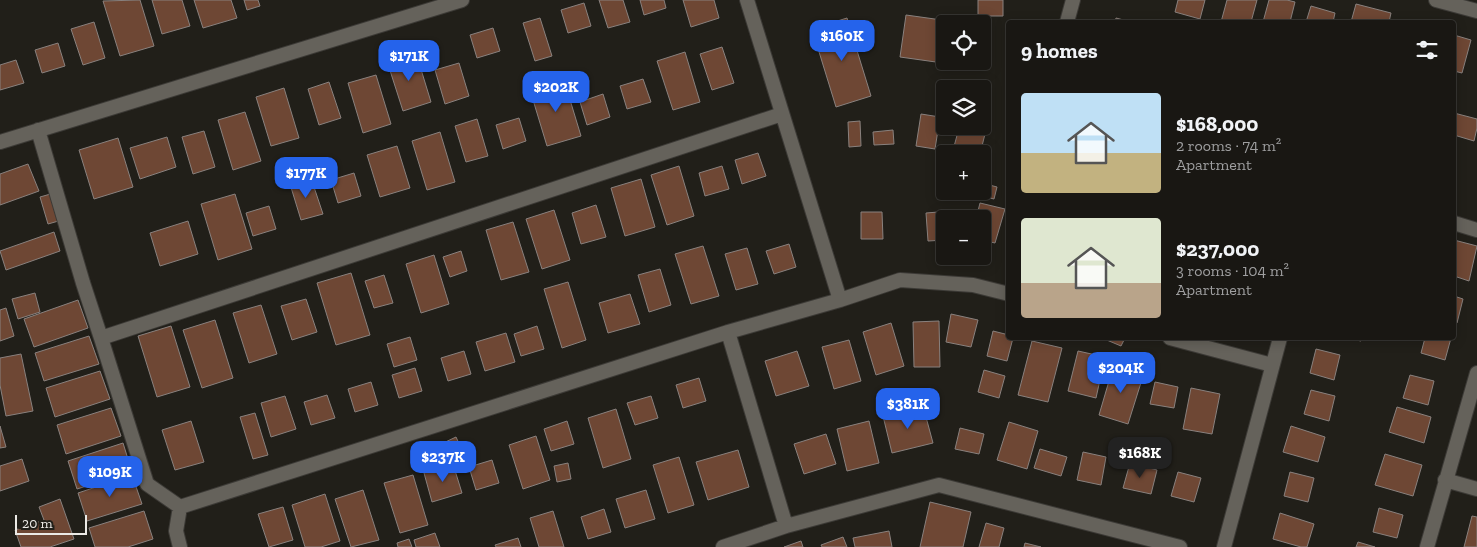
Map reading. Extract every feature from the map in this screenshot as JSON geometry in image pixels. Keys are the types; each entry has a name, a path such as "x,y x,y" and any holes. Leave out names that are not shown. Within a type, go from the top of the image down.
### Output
{"street":[{"path":"0,142 462,0"},
{"path":"747,0 840,300"},
{"path":"1068,20 1073,0"},
{"path":"1436,0 1477,11"},
{"path":"101,338 782,114"},
{"path":"38,130 82,283 147,484 180,507"},
{"path":"1456,224 1477,230"},
{"path":"180,507 728,332 840,300 900,280 973,285 1006,293"},
{"path":"728,332 786,526"},
{"path":"1178,340 1272,365"},
{"path":"1224,547 1279,340"},
{"path":"1427,547 1477,372"},
{"path":"1446,480 1477,489"},
{"path":"723,547 786,526 939,485 1180,547"},
{"path":"180,507 176,531 180,547"}],"building":[{"path":"140,0 154,46 120,56 103,1"},
{"path":"152,0 182,0 190,26 162,34"},
{"path":"194,0 231,0 237,18 203,28"},
{"path":"244,0 258,0 260,6 247,10"},
{"path":"599,0 623,0 630,22 608,28"},
{"path":"640,0 664,0 666,8 644,15"},
{"path":"683,0 714,0 719,18 691,27"},
{"path":"978,0 1003,0 1003,16 978,15"},
{"path":"1178,0 1205,0 1200,19 1175,12"},
{"path":"1227,0 1257,0 1252,20 1222,20"},
{"path":"1269,0 1295,2 1290,20 1264,20"},
{"path":"584,3 591,26 568,33 561,10"},
{"path":"1356,4 1391,13 1389,20 1352,20"},
{"path":"1311,6 1335,13 1333,20 1307,20"},
{"path":"906,15 936,19 936,62 900,57"},
{"path":"540,18 552,56 535,61 523,23"},
{"path":"847,18 871,96 836,107 812,29"},
{"path":"94,22 105,58 83,65 71,29"},
{"path":"493,28 500,51 477,58 470,35"},
{"path":"1456,36 1471,40 1462,73 1456,72"},
{"path":"58,43 65,66 42,73 35,50"},
{"path":"722,47 734,83 712,90 700,54"},
{"path":"685,52 700,102 673,110 657,61"},
{"path":"416,53 431,102 403,111 387,61"},
{"path":"16,60 24,83 0,90 0,65"},
{"path":"459,63 469,96 445,104 435,70"},
{"path":"376,75 391,124 363,133 348,83"},
{"path":"643,79 651,102 627,109 620,86"},
{"path":"564,80 581,136 547,146 530,90"},
{"path":"329,82 341,118 319,125 308,89"},
{"path":"284,88 299,138 271,146 256,97"},
{"path":"603,94 610,117 587,125 580,102"},
{"path":"245,112 261,161 233,170 218,120"},
{"path":"921,114 936,116 937,135 935,149 916,146"},
{"path":"1456,114 1477,119 1474,141 1456,136"},
{"path":"519,118 526,141 503,149 496,125"},
{"path":"477,119 488,156 466,162 455,126"},
{"path":"860,121 861,146 849,147 848,122"},
{"path":"893,130 894,144 874,145 873,132"},
{"path":"204,131 215,167 193,174 182,137"},
{"path":"440,132 455,182 427,190 412,141"},
{"path":"957,135 985,135 982,145 954,145"},
{"path":"167,137 176,167 140,179 130,148"},
{"path":"118,138 133,187 94,199 79,150"},
{"path":"397,146 410,188 380,197 367,155"},
{"path":"758,153 766,176 742,184 735,160"},
{"path":"28,164 39,191 0,205 0,174"},
{"path":"679,166 694,216 667,225 651,175"},
{"path":"722,166 729,189 705,196 699,173"},
{"path":"354,173 361,196 338,203 331,180"},
{"path":"311,178 323,214 301,220 290,184"},
{"path":"641,179 655,227 625,236 611,188"},
{"path":"991,185 997,187 994,199 991,198"},
{"path":"54,193 62,220 48,224 40,197"},
{"path":"235,194 252,249 218,260 201,204"},
{"path":"980,203 1005,209 995,243 991,242 991,210 978,210"},
{"path":"596,205 606,237 581,244 572,213"},
{"path":"269,206 276,229 253,236 246,213"},
{"path":"554,210 570,260 542,269 526,219"},
{"path":"861,212 882,212 883,239 861,239"},
{"path":"936,212 936,241 928,241 926,213"},
{"path":"188,221 198,254 160,266 150,233"},
{"path":"513,222 529,272 501,280 486,230"},
{"path":"54,232 60,251 6,270 0,251"},
{"path":"1456,241 1477,246 1469,281 1456,277"},
{"path":"789,244 796,267 774,274 766,251"},
{"path":"703,246 719,296 691,304 675,254"},
{"path":"747,248 758,284 736,290 725,254"},
{"path":"461,251 467,271 450,277 443,257"},
{"path":"434,255 449,304 421,313 406,264"},
{"path":"660,269 671,305 649,312 638,275"},
{"path":"351,273 370,335 336,345 317,283"},
{"path":"384,275 393,303 374,308 365,281"},
{"path":"568,282 586,340 562,348 544,289"},
{"path":"35,293 40,312 18,319 12,299"},
{"path":"630,294 640,324 608,333 599,303"},
{"path":"1456,297 1463,299 1456,323"},
{"path":"306,299 317,332 292,340 281,306"},
{"path":"78,300 88,328 34,347 24,319"},
{"path":"261,305 277,354 249,363 233,313"},
{"path":"6,308 14,336 0,341 0,310"},
{"path":"951,314 978,320 971,347 946,342"},
{"path":"215,320 233,378 202,388 183,330"},
{"path":"939,321 940,367 914,367 913,322"},
{"path":"891,323 904,366 876,375 863,332"},
{"path":"171,326 190,387 157,397 138,336"},
{"path":"537,326 544,349 521,356 514,334"},
{"path":"993,331 1006,334 1006,340 1012,340 1007,361 987,356"},
{"path":"506,333 515,362 485,371 476,342"},
{"path":"89,336 99,364 44,381 35,353"},
{"path":"410,337 417,360 394,367 387,344"},
{"path":"849,340 861,381 834,389 822,347"},
{"path":"1107,340 1124,340 1121,346"},
{"path":"1424,340 1450,340 1445,360 1421,353"},
{"path":"1032,341 1062,348 1048,402 1018,395"},
{"path":"1316,349 1340,355 1334,380 1310,373"},
{"path":"464,351 471,374 448,381 441,358"},
{"path":"797,351 809,386 776,396 765,361"},
{"path":"1078,351 1105,357 1096,398 1068,391"},
{"path":"21,354 33,411 6,416 0,385 0,358"},
{"path":"1114,364 1144,373 1128,424 1099,415"},
{"path":"415,368 422,391 399,398 392,375"},
{"path":"984,370 1005,376 999,398 978,392"},
{"path":"100,371 110,399 55,417 46,388"},
{"path":"1410,375 1434,381 1428,405 1403,398"},
{"path":"699,378 706,401 683,408 676,385"},
{"path":"371,382 378,405 355,412 348,389"},
{"path":"1155,382 1178,387 1174,408 1150,404"},
{"path":"1191,388 1220,394 1212,434 1183,429"},
{"path":"1311,390 1335,396 1329,421 1304,414"},
{"path":"327,395 335,418 311,425 304,402"},
{"path":"285,396 296,429 271,437 261,403"},
{"path":"651,396 658,418 635,425 627,403"},
{"path":"923,406 933,443 892,453 883,416"},
{"path":"1397,407 1431,417 1424,443 1389,432"},
{"path":"111,408 121,436 66,454 57,425"},
{"path":"616,409 631,459 603,468 588,418"},
{"path":"255,413 268,455 253,459 240,417"},
{"path":"191,421 204,462 175,470 162,430"},
{"path":"567,421 574,444 551,451 544,429"},
{"path":"869,421 879,463 847,471 837,429"},
{"path":"1009,422 1038,431 1027,469 997,460"},
{"path":"0,426 6,447 0,448"},
{"path":"1291,426 1325,437 1318,462 1283,452"},
{"path":"960,428 984,434 979,454 955,449"},
{"path":"826,434 836,464 804,474 794,444"},
{"path":"536,436 550,480 523,489 509,445"},
{"path":"456,437 462,450 445,457 439,445"},
{"path":"123,443 132,472 77,489 68,461"},
{"path":"1040,449 1067,457 1061,476 1034,468"},
{"path":"738,450 749,487 708,500 696,462"},
{"path":"1083,452 1106,457 1101,485 1077,480"},
{"path":"1385,454 1422,465 1413,496 1375,485"},
{"path":"679,457 694,505 668,513 653,465"},
{"path":"22,459 29,481 0,491 0,466"},
{"path":"492,460 499,483 476,490 469,467"},
{"path":"568,463 571,479 557,482 554,466"},
{"path":"1130,463 1157,470 1151,494 1123,488"},
{"path":"453,464 462,493 432,502 424,473"},
{"path":"1178,472 1201,478 1194,502 1171,496"},
{"path":"1290,472 1314,478 1308,502 1284,496"},
{"path":"132,475 142,504 87,521 78,493"},
{"path":"413,475 428,525 400,533 384,483"},
{"path":"363,490 379,540 351,547 335,499"},
{"path":"646,490 655,519 625,528 616,499"},
{"path":"325,494 340,541 321,547 305,547 292,505"},
{"path":"60,499 74,539 50,547 21,547 15,530 44,520 39,507"},
{"path":"930,502 971,512 963,547 920,547"},
{"path":"283,507 293,540 269,547 258,514"},
{"path":"1379,508 1403,515 1397,538 1373,532"},
{"path":"604,509 611,532 588,539 581,517"},
{"path":"144,511 153,539 128,547 95,547 89,528"},
{"path":"553,511 564,547 539,547 530,518"},
{"path":"1280,513 1314,524 1307,547 1273,539"},
{"path":"1472,516 1477,517 1477,547 1464,547"},
{"path":"986,523 1004,528 999,547 979,547"},
{"path":"889,531 892,547 855,547 853,538"},
{"path":"435,533 440,547 416,547 414,540"},
{"path":"843,537 847,547 822,547 821,545"},
{"path":"518,538 521,547 496,547 495,545"},
{"path":"409,539 412,547 398,547 397,543"},
{"path":"801,541 803,547 784,547"},
{"path":"1358,542 1375,547 1356,547"},
{"path":"1025,543 1041,547 1024,547"}]}
